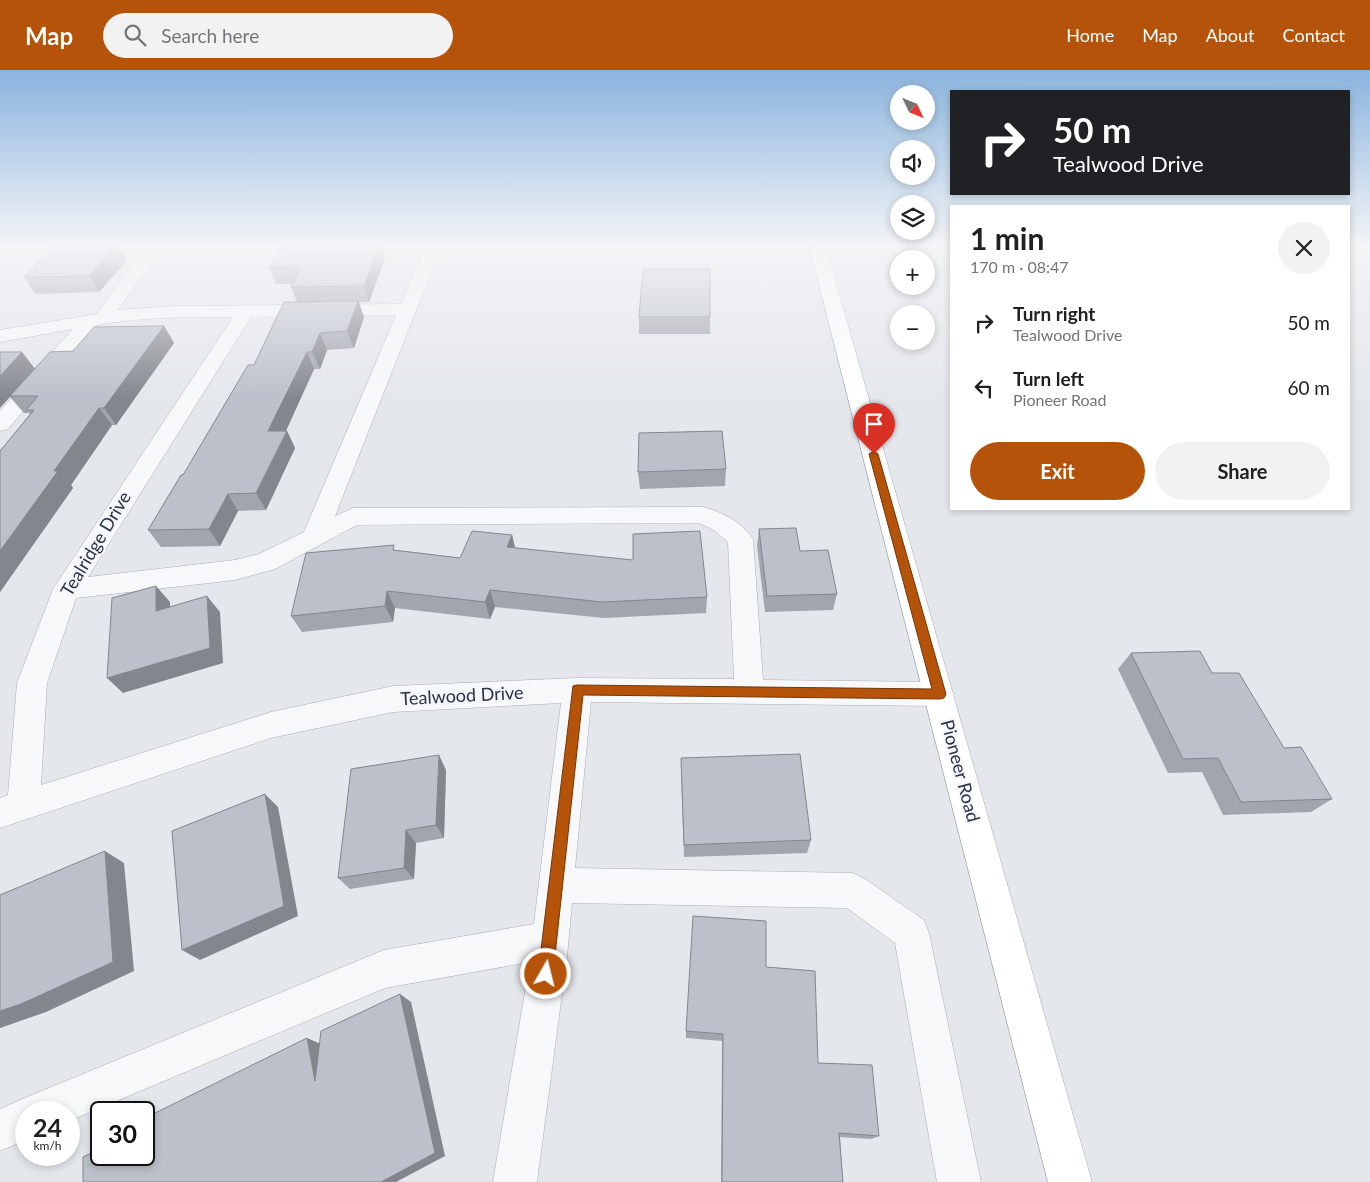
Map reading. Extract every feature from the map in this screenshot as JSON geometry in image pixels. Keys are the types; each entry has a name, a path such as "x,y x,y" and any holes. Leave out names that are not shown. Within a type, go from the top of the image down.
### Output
{"main road":[{"name":"Pioneer Road","path":"831,297 940,694 1070,1182"}],"street":[{"path":"0,424 97,319 115,297"},
{"path":"314,537 412,297"},
{"path":"0,336 97,319 178,312 407,309"},
{"name":"Tealridge Drive","path":"11,809 32,683 66,588 245,312"},
{"path":"66,588 235,570 266,562 353,517 703,515 724,525 740,539 749,692"},
{"path":"515,1182 550,940 577,690"},
{"name":"Tealwood Drive","path":"11,809 271,725 393,699 577,690 940,694"},
{"path":"556,885 853,891 911,933 959,1182"},
{"path":"68,1101 384,968 550,940"},
{"path":"0,1130 15,1124"}],"building":[{"path":"641,297 710,297 710,317 639,317"},
{"path":"358,301 347,331 320,333 312,352 307,352 268,431 287,431 256,493 228,494 209,529 148,530 248,365 254,365 284,302"},
{"path":"164,326 104,408 99,408 54,471 58,471 0,551 0,451 34,410 26,410 38,396 10,396 50,352 73,351 94,327"},
{"path":"0,352 22,352 0,376"},
{"path":"722,431 726,469 638,472 639,433"},
{"path":"796,528 800,551 828,550 837,594 767,596 759,529"},
{"path":"472,531 512,535 507,547 633,560 633,534 700,531 707,597 602,602 490,590 485,602 387,591 385,606 291,616 306,553 394,545 393,550 460,558"},
{"path":"156,586 156,611 207,596 210,648 107,678 112,598"},
{"path":"1200,651 1212,673 1239,673 1284,748 1301,747 1332,799 1241,802 1218,758 1183,759 1131,653"},
{"path":"800,754 811,840 684,845 681,758"},
{"path":"439,755 436,825 406,830 404,868 338,878 351,769"},
{"path":"265,794 284,906 182,950 172,831"},
{"path":"105,851 113,962 21,1004 0,1011 0,895"},
{"path":"693,916 766,921 766,967 815,971 818,1063 872,1065 879,1136 839,1133 843,1182 722,1182 723,1034 686,1031"},
{"path":"400,994 435,1153 381,1182 83,1182 83,1157 90,1154 90,1166 155,1166 155,1113 307,1038 315,1081 321,1031"}],"route":[{"path":"546,974 577,690 940,694 874,454"}]}
